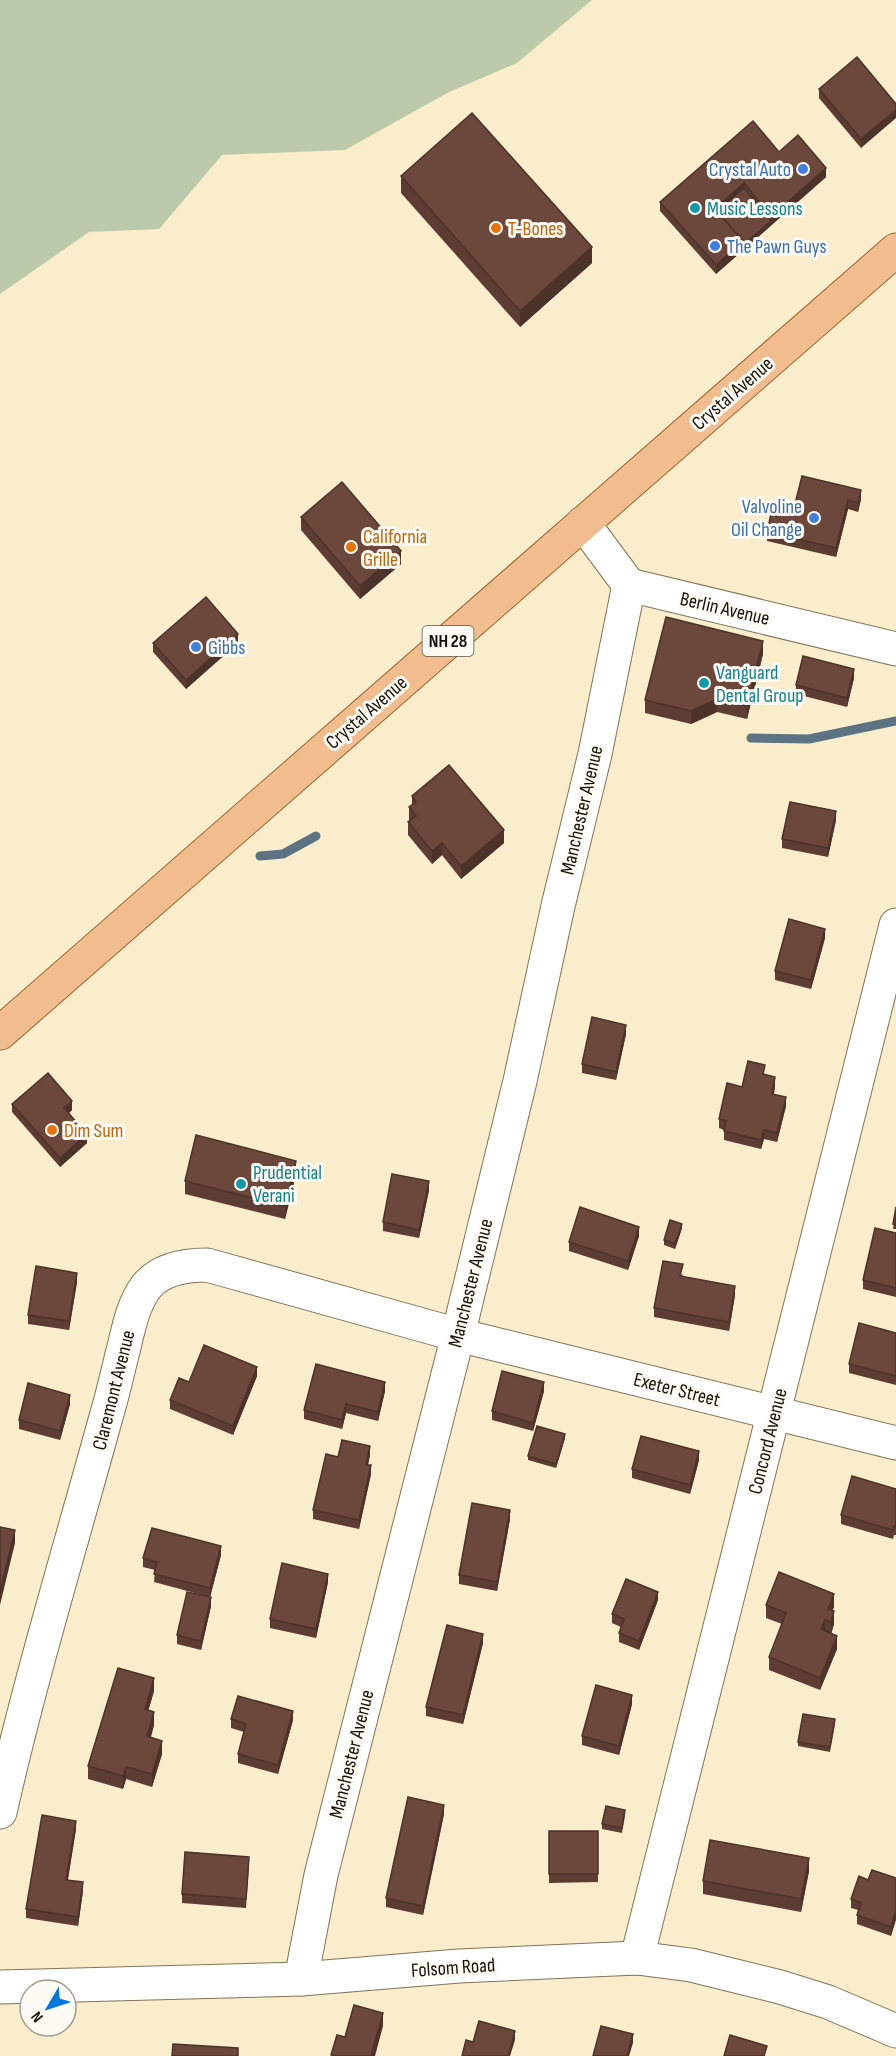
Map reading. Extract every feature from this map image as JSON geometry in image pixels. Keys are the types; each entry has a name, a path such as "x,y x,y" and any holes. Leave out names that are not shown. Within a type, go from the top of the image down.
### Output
{"main road":[{"name":"Crystal Avenue","path":"0,1033 896,250"}],"street":[{"path":"583,524 629,585"},
{"name":"Berlin Avenue","path":"629,585 896,649"},
{"name":"Manchester Avenue","path":"301,1979 321,1875 518,1089 558,906 595,754 629,585"},
{"name":"Concord Avenue","path":"637,1958 896,925"},
{"name":"Claremont Avenue","path":"0,1812 132,1316 147,1286 161,1275 178,1268 207,1265 458,1335"},
{"name":"Exeter Street","path":"458,1335 896,1443"},
{"name":"Folsom Road","path":"0,1987 301,1979 470,1965 637,1958 691,1965 780,1987 828,2002 896,2031"}],"green space":[{"path":"0,0 592,0 517,63 449,92 345,150 222,155 159,229 89,232 0,294"}],"building":[{"path":"857,57 896,104 896,110 861,139 819,89"},
{"name":"T-Bones","path":"472,113 592,247 520,311 401,176"},
{"path":"753,121 779,152 798,135 826,168 771,217 744,183 715,208 743,241 716,265 660,202"},
{"path":"744,188 771,221 743,245 743,241 717,211"},
{"name":"Valvoline Oil Change","path":"802,476 861,490 858,503 848,500 836,548 767,532 771,514 780,516 784,501 795,504"},
{"name":"California Grille","path":"342,482 401,551 360,586 301,517"},
{"name":"Gibbs","path":"206,597 238,634 186,680 153,643"},
{"name":"Vanguard Dental Group","path":"666,617 763,641 747,706 717,699 691,711 645,700"},
{"path":"803,656 854,669 847,698 796,685"},
{"path":"449,765 504,830 461,866 442,843 432,851 408,822 416,816 409,807 416,802 412,796"},
{"path":"790,802 836,811 828,848 782,839"},
{"path":"789,919 825,929 811,980 775,971"},
{"path":"592,1017 626,1025 616,1072 582,1064"},
{"path":"748,1061 765,1065 763,1074 775,1077 772,1094 786,1097 777,1133 764,1130 761,1140 724,1131 726,1121 719,1119 727,1083 742,1087"},
{"name":"Dim Sum","path":"48,1073 72,1101 64,1108 87,1134 60,1158 12,1104"},
{"name":"Prudential Verani","path":"196,1135 296,1161 285,1206 185,1181"},
{"path":"392,1174 429,1181 419,1230 383,1222"},
{"path":"580,1207 639,1227 628,1261 569,1242"},
{"path":"896,1207 896,1225 893,1224"},
{"path":"670,1220 682,1224 675,1244 664,1240"},
{"path":"875,1228 896,1233 896,1288 863,1280"},
{"path":"663,1261 683,1264 680,1276 735,1286 729,1322 654,1308"},
{"path":"36,1266 77,1273 69,1321 28,1315"},
{"path":"859,1323 896,1333 896,1376 849,1364"},
{"path":"204,1345 257,1367 233,1426 170,1400 179,1378 189,1382"},
{"path":"316,1364 385,1382 378,1412 346,1404 342,1420 304,1410"},
{"path":"502,1371 544,1382 533,1423 492,1411"},
{"path":"28,1383 70,1395 60,1431 19,1420"},
{"path":"537,1426 565,1434 556,1464 528,1456"},
{"path":"641,1436 699,1451 690,1485 632,1469"},
{"path":"342,1440 370,1446 366,1465 371,1465 359,1520 313,1510 326,1454 338,1457"},
{"path":"852,1476 896,1489 896,1526 893,1530 841,1515"},
{"path":"472,1503 510,1510 497,1582 459,1575"},
{"path":"0,1527 15,1530 0,1592"},
{"path":"152,1528 221,1546 210,1588 154,1574 157,1562 143,1558"},
{"path":"282,1563 328,1574 316,1629 270,1619"},
{"path":"779,1572 834,1594 828,1609 834,1611 831,1622 825,1620 821,1629 837,1636 820,1678 769,1657 786,1613 766,1605"},
{"path":"626,1579 658,1592 639,1641 619,1633 624,1619 612,1614"},
{"path":"187,1592 211,1597 201,1641 177,1635"},
{"path":"447,1625 483,1634 463,1715 426,1707"},
{"path":"118,1668 154,1678 145,1709 154,1712 147,1736 162,1741 152,1774 126,1767 123,1776 88,1766"},
{"path":"596,1685 632,1695 619,1746 582,1736"},
{"path":"238,1696 293,1711 278,1765 238,1754 246,1724 231,1719"},
{"path":"803,1714 835,1719 830,1747 798,1742"},
{"path":"408,1797 444,1805 423,1906 386,1898"},
{"path":"606,1806 625,1810 622,1828 602,1824"},
{"path":"42,1815 76,1821 66,1880 83,1882 78,1917 26,1909"},
{"path":"549,1831 598,1831 598,1874 549,1874"},
{"path":"710,1840 809,1858 801,1899 703,1881"},
{"path":"185,1852 249,1857 246,1899 182,1894"},
{"path":"872,1870 896,1878 896,1911 891,1927 857,1915 861,1903 851,1899 859,1876 868,1880"},
{"path":"354,2005 383,2013 371,2056 331,2055 337,2035 345,2037"},
{"path":"479,2021 515,2031 508,2056 462,2056 466,2040 473,2042"},
{"path":"601,2026 633,2034 627,2056 593,2056"},
{"path":"730,2035 767,2046 764,2056 724,2056"},
{"path":"173,2044 238,2048 238,2056 172,2056"}],"waterway":[{"path":"751,738 809,739 896,721"},
{"path":"260,856 283,854 316,836"}],"place":[{"name":"Crystal Auto","path":"803,169"},
{"name":"Music Lessons","path":"695,208"},
{"name":"T-Bones","path":"496,228"},
{"name":"The Pawn Guys","path":"715,246"},
{"name":"Valvoline Oil Change","path":"814,518"},
{"name":"California Grille","path":"351,547"},
{"name":"Gibbs","path":"196,647"},
{"name":"Vanguard Dental Group","path":"704,683"},
{"name":"Dim Sum","path":"52,1130"},
{"name":"Prudential Verani","path":"241,1184"}]}
